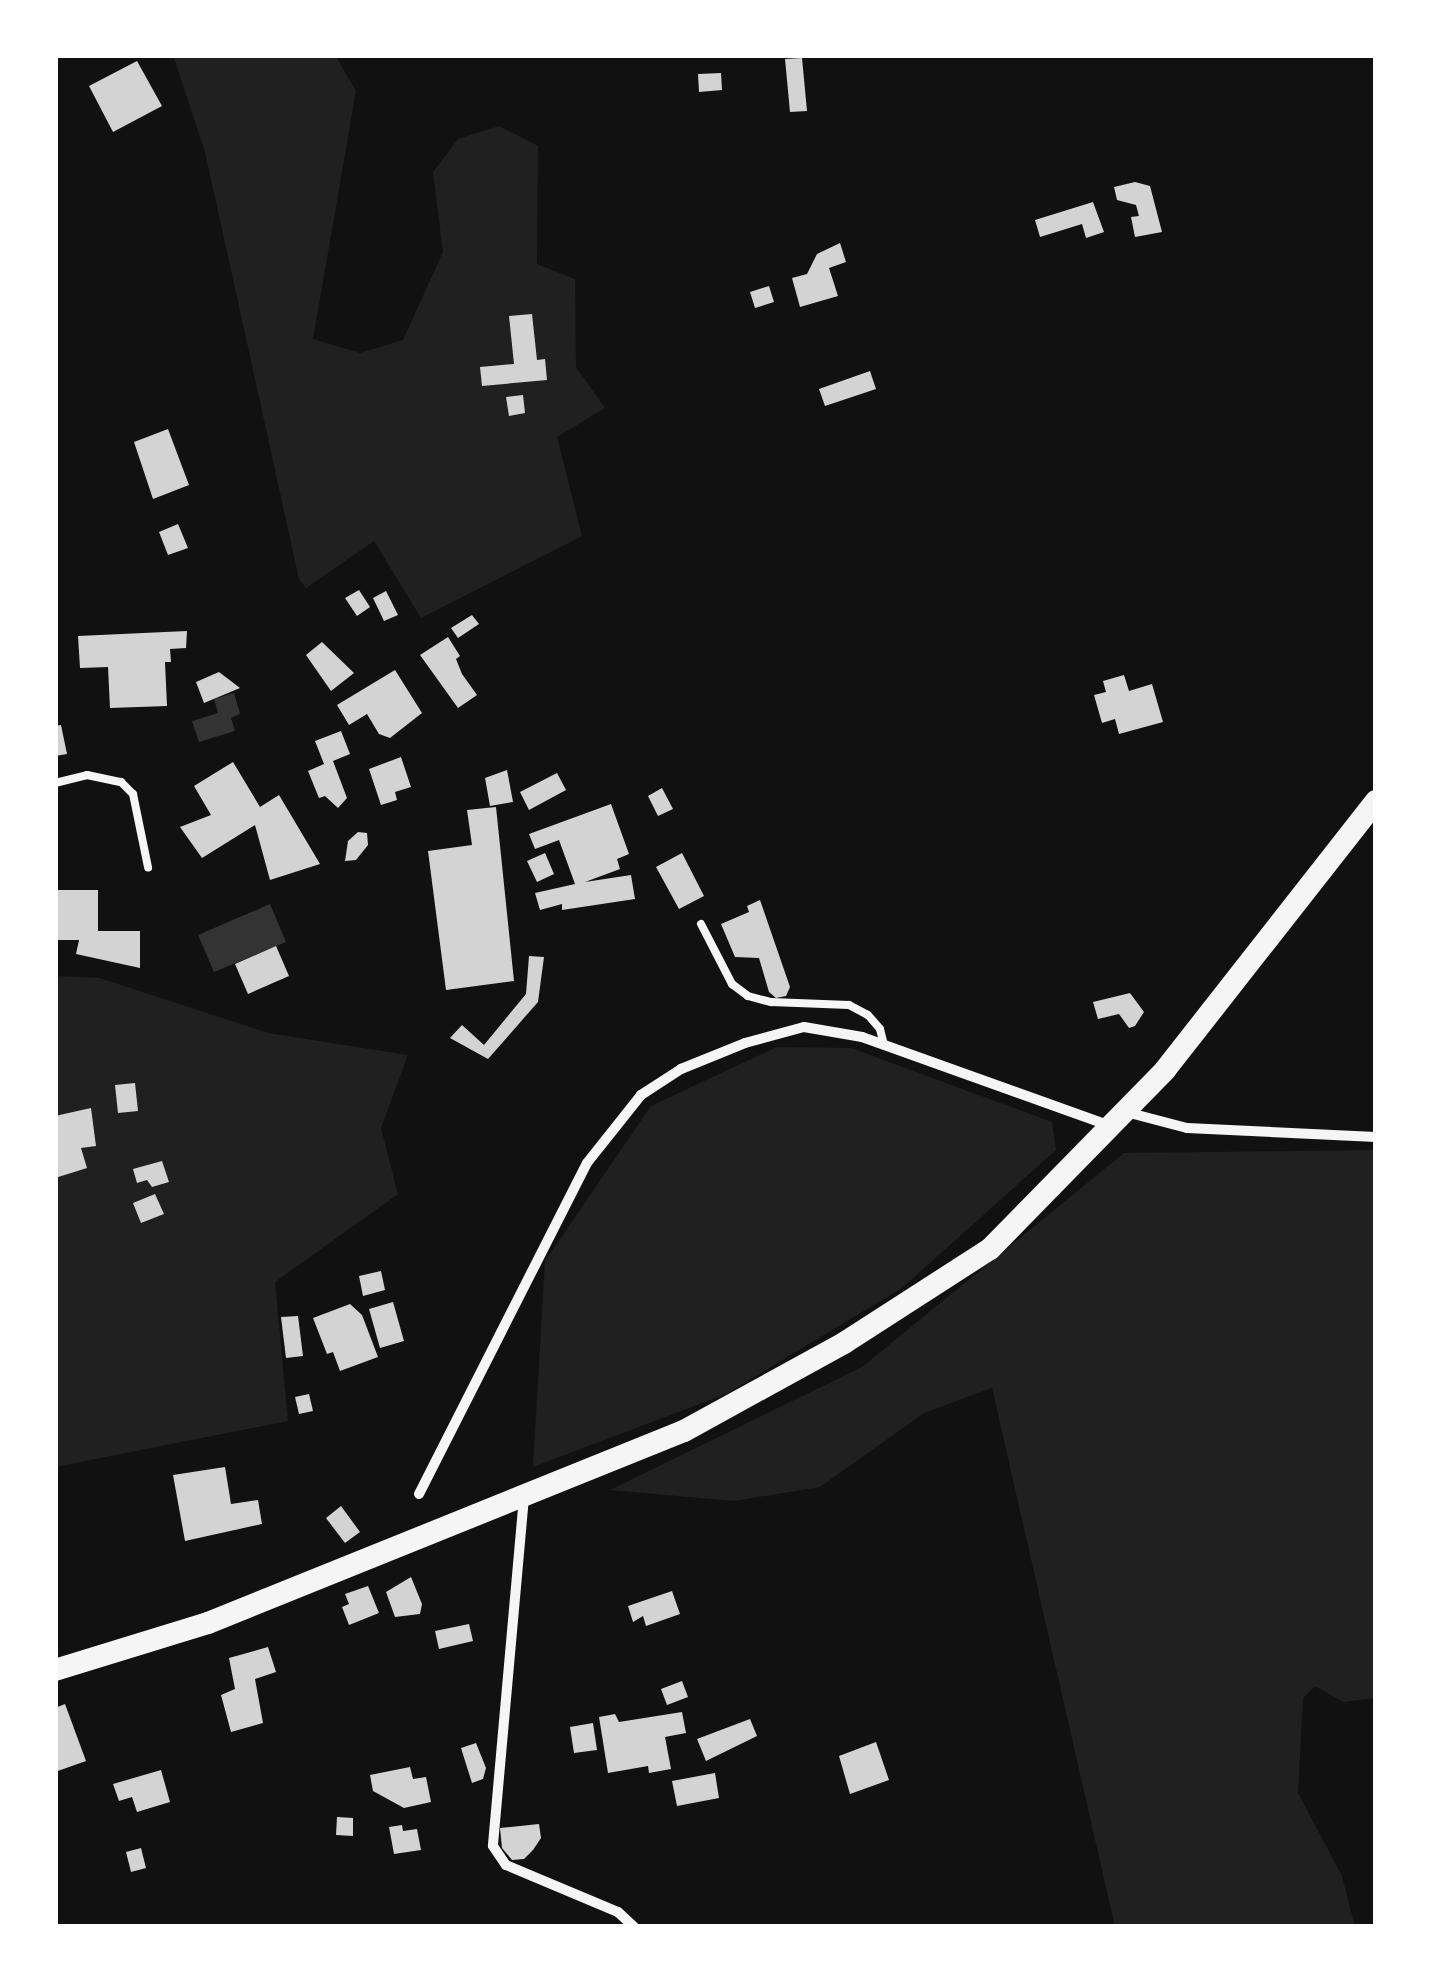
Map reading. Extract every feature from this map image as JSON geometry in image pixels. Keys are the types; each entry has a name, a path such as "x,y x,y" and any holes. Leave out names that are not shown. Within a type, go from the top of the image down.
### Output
{"main road":[{"path":"55,1670 208,1623 684,1431 844,1343 990,1249 1119,1120 1376,801"}],"street":[{"path":"420,1494 587,1164 641,1096 681,1069 745,1043 804,1027 884,1044 1119,1120 1187,1128 1376,1137"},
{"path":"524,1496 493,1846 506,1865 618,1912 634,1927"}],"lane":[{"path":"55,784 87,775 120,782 136,805 148,867"},
{"path":"701,924 732,984 748,996 772,1002 849,1005 868,1015 880,1028 884,1044"}],"shaded area":[{"path":"173,55 335,55 356,91 313,339 360,353 403,340 443,252 433,172 458,139 499,126 538,146 537,264 575,279 576,367 605,408 557,437 582,536 421,618 374,541 306,588 299,579 205,152"},
{"path":"234,693 240,714 231,718 235,731 199,742 192,721 218,713 214,699"},
{"path":"270,904 286,942 214,972 198,935"},
{"path":"55,976 100,978 268,1033 408,1055 381,1128 398,1194 275,1282 288,1421 55,1467"},
{"path":"777,1047 851,1048 1052,1122 1056,1150 902,1288 726,1394 533,1467 545,1261 651,1106"},
{"path":"1376,1150 1376,1698 1343,1702 1315,1686 1303,1698 1298,1793 1342,1876 1355,1927 1115,1927 992,1388 924,1413 820,1487 734,1501 610,1490 862,1367 1124,1153"}],"building":[{"path":"802,58 807,111 790,112 785,59"},
{"path":"137,61 162,106 113,132 89,86"},
{"path":"721,73 722,90 699,92 698,74"},
{"path":"1135,182 1150,186 1162,232 1135,237 1131,217 1139,216 1136,205 1117,200 1114,187"},
{"path":"1093,202 1104,232 1086,238 1082,224 1040,237 1035,220"},
{"path":"840,243 846,262 829,268 838,296 800,307 792,278 807,274 817,254"},
{"path":"769,286 774,302 755,308 750,292"},
{"path":"532,314 537,360 545,359 547,380 482,386 480,367 514,364 509,316"},
{"path":"870,371 876,389 825,406 819,389"},
{"path":"523,395 525,413 509,416 506,397"},
{"path":"168,429 189,485 153,499 134,442"},
{"path":"178,524 188,548 168,555 159,532"},
{"path":"359,590 370,607 357,616 345,598"},
{"path":"386,591 398,615 384,621 373,598"},
{"path":"472,615 479,624 458,638 451,628"},
{"path":"187,631 186,648 170,649 171,662 165,662 167,706 110,708 108,667 80,668 78,636"},
{"path":"448,637 460,656 456,659 462,674 477,695 458,708 420,655"},
{"path":"322,642 354,673 331,691 306,655"},
{"path":"395,670 422,713 390,738 379,734 367,714 349,725 337,705"},
{"path":"219,672 240,688 204,703 196,682"},
{"path":"1124,675 1129,691 1152,684 1163,722 1119,734 1115,719 1102,723 1094,695 1106,692 1103,681"},
{"path":"61,725 67,754 55,756 55,726"},
{"path":"341,731 350,754 333,761 347,798 338,808 325,796 319,798 308,771 324,764 315,741"},
{"path":"401,757 411,787 395,792 397,800 381,805 369,769"},
{"path":"233,762 260,807 279,795 320,864 270,880 255,825 202,858 180,827 211,815 194,786"},
{"path":"507,770 513,802 490,806 485,778"},
{"path":"557,773 566,790 529,810 520,792"},
{"path":"662,788 673,809 658,816 648,796"},
{"path":"611,804 629,854 617,859 620,869 585,882 631,875 635,899 562,910 562,904 540,910 535,893 575,884 559,840 535,849 529,834"},
{"path":"496,807 514,981 446,990 428,851 472,845 467,810"},
{"path":"358,832 367,833 368,845 356,860 345,861 348,841"},
{"path":"545,853 554,874 537,882 527,861"},
{"path":"682,853 704,896 679,909 656,867"},
{"path":"55,890 98,890 98,931 140,931 140,968 76,954 79,940 55,940"},
{"path":"760,900 790,987 786,996 776,998 769,992 759,958 735,957 721,924 749,912 747,906"},
{"path":"276,946 289,976 248,994 235,964"},
{"path":"529,956 544,957 538,1002 488,1059 450,1038 462,1025 484,1045 526,994"},
{"path":"1130,993 1144,1012 1135,1026 1129,1028 1119,1014 1098,1019 1093,1002"},
{"path":"135,1083 138,1111 118,1113 115,1085"},
{"path":"91,1108 96,1146 81,1148 87,1168 55,1178 55,1116"},
{"path":"162,1161 169,1182 152,1187 147,1180 137,1183 133,1169"},
{"path":"155,1194 164,1214 141,1223 133,1203"},
{"path":"381,1271 385,1290 363,1296 359,1276"},
{"path":"393,1302 404,1341 380,1348 369,1309"},
{"path":"350,1304 362,1315 378,1357 340,1371 333,1352 327,1354 313,1318"},
{"path":"298,1316 303,1356 286,1358 281,1317"},
{"path":"309,1394 313,1411 299,1414 295,1397"},
{"path":"225,1467 231,1504 258,1500 262,1524 185,1541 173,1475"},
{"path":"341,1506 360,1532 345,1543 326,1518"},
{"path":"411,1577 422,1604 420,1614 395,1617 386,1592"},
{"path":"368,1586 379,1613 349,1625 342,1607 349,1604 345,1594"},
{"path":"672,1591 680,1614 646,1626 643,1616 633,1622 628,1606"},
{"path":"469,1624 473,1641 439,1649 435,1631"},
{"path":"268,1647 276,1672 255,1679 263,1723 231,1732 221,1695 235,1689 229,1658"},
{"path":"682,1681 688,1697 667,1705 661,1689"},
{"path":"65,1704 86,1761 55,1772 55,1708"},
{"path":"682,1712 686,1733 665,1737 671,1769 649,1773 648,1766 608,1773 599,1717 615,1714 619,1722"},
{"path":"750,1719 757,1736 706,1761 697,1739"},
{"path":"593,1723 597,1750 574,1753 570,1727"},
{"path":"876,1742 889,1780 850,1794 839,1756"},
{"path":"476,1743 486,1768 483,1779 472,1783 461,1748"},
{"path":"410,1767 413,1779 426,1777 431,1802 404,1808 373,1791 370,1775"},
{"path":"161,1770 170,1802 137,1812 132,1797 119,1801 113,1784"},
{"path":"715,1773 719,1798 677,1806 672,1781"},
{"path":"337,1817 353,1818 353,1836 336,1835"},
{"path":"539,1824 541,1838 533,1850 524,1859 512,1860 502,1848 500,1828"},
{"path":"402,1825 403,1831 417,1829 421,1850 394,1854 389,1827"},
{"path":"141,1848 146,1868 131,1872 126,1852"}]}
